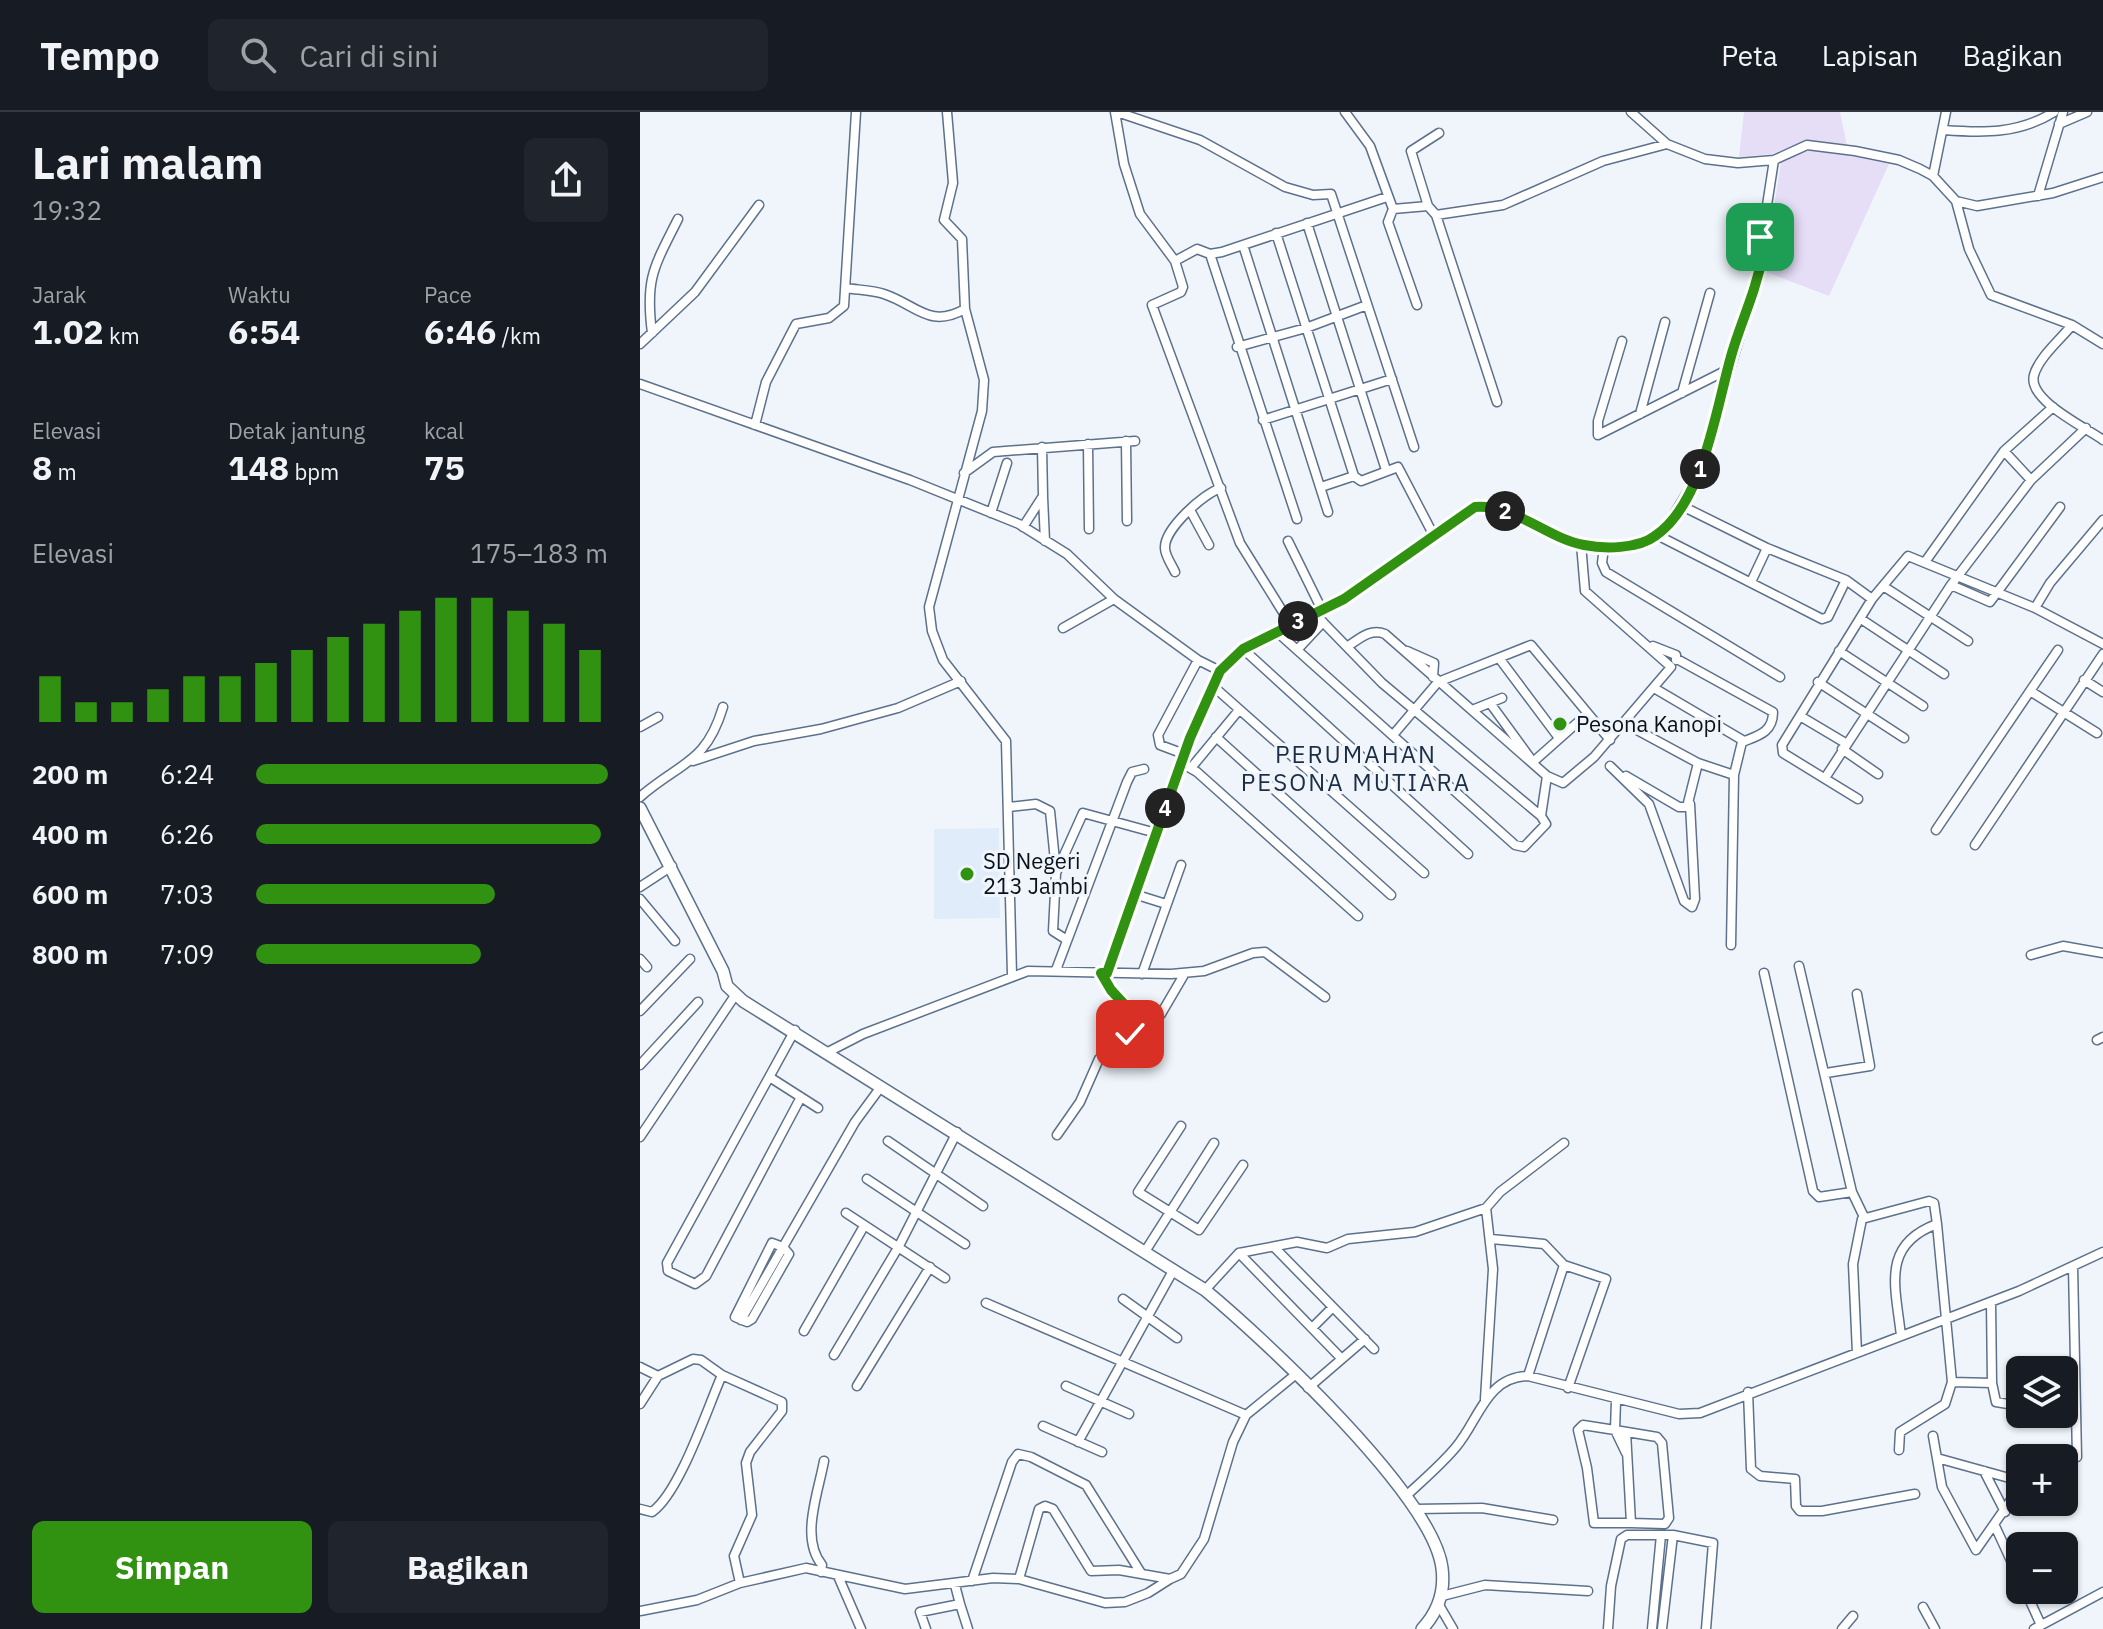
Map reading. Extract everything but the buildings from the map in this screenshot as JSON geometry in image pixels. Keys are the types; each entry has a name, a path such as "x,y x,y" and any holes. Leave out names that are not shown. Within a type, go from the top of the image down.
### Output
{"street":[{"path":"755,425 766,382 796,324 835,315 844,306 856,112"},
{"path":"947,112 953,183 944,220 963,242 965,309 984,380 982,411 929,607 932,631 943,660 1006,741 1012,975"},
{"path":"1291,625 1240,543 1152,308 1154,303 1177,295 1183,287 1175,261 1140,214 1124,164 1116,112 1200,140 1285,187 1313,195 1330,193 1414,447"},
{"path":"1345,112 1370,146 1393,209 1388,222 1417,305"},
{"path":"1631,112 1667,144 1720,162 1774,160 1807,145 1819,145 1899,160 1933,176 1956,201 1969,249 1991,295 2072,325 2103,344"},
{"path":"1933,176 1946,112"},
{"path":"1944,130 1996,132 2054,112"},
{"path":"2038,196 2063,112"},
{"path":"2059,124 2087,112"},
{"path":"1439,133 1411,151 1428,206 1436,215 1497,402"},
{"path":"1436,215 1503,205 1603,161 1667,144"},
{"path":"1358,916 1187,766 1184,754 1220,671 1243,649 1344,599 1475,507 1516,515 1581,544 1604,547 1646,542 1657,535 1682,506 1698,475 1760,268 1760,237 1774,160"},
{"path":"1956,201 1990,206 2103,177"},
{"path":"1175,261 1197,249 1210,254 1243,245 1387,197"},
{"path":"640,344 713,270 759,205"},
{"path":"1393,209 1428,206"},
{"path":"652,333 648,296 650,277 678,219"},
{"path":"1307,223 1340,316 1386,470"},
{"path":"1276,233 1354,476 1361,481 1398,467 1434,536"},
{"path":"1243,245 1328,512"},
{"path":"1210,254 1237,347 1297,519"},
{"path":"846,288 881,293 935,318 952,316 965,309"},
{"path":"1682,393 1710,293"},
{"path":"1237,347 1273,334 1306,328 1367,305"},
{"path":"1640,414 1665,322"},
{"path":"2072,325 2033,378 2039,397 2103,440"},
{"path":"1622,341 1598,421 1598,435 1727,370"},
{"path":"1263,420 1392,379"},
{"path":"640,384 956,498 1023,527 1067,554 1114,599 1198,660 1220,671"},
{"path":"1925,562 2004,451 2053,407"},
{"path":"1825,778 1954,581 2031,480 2086,428"},
{"path":"963,474 993,452 1130,441 1127,521"},
{"path":"1088,444 1089,529"},
{"path":"1042,447 1045,541"},
{"path":"2004,451 2031,480"},
{"path":"991,513 1007,463"},
{"path":"1321,487 1354,476"},
{"path":"1175,572 1164,551 1167,538 1207,493 1221,488"},
{"path":"1023,527 1043,496"},
{"path":"1682,506 1767,548 1846,580 1872,599"},
{"path":"1858,799 1781,750 1818,682 1872,599 1908,556 1925,562 1988,603 1999,593 2060,507"},
{"path":"1190,510 1209,545"},
{"path":"2035,608 2050,583 2103,520"},
{"path":"1657,535 1822,619 1828,617 1846,580"},
{"path":"1288,541 1323,622 1413,709 1541,816"},
{"path":"1581,544 1585,591 1606,614 1647,644 1671,667"},
{"path":"1604,547 1602,563 1606,572 1780,677"},
{"path":"1751,582 1767,548"},
{"path":"1883,586 1968,641"},
{"path":"1999,593 2103,644"},
{"path":"1063,628 1114,599"},
{"path":"1861,619 1908,647 1944,674"},
{"path":"1297,650 1323,622"},
{"path":"1277,632 1520,847 1524,847 1544,828 1541,816 1547,776"},
{"path":"1347,647 1365,634 1378,632 1403,650 1434,663 1436,680 1547,776 1563,783 1610,740 1677,659"},
{"path":"1647,644 1676,655 1677,659 1773,712 1772,723 1759,738 1744,741 1654,688"},
{"path":"1393,735 1436,680 1533,645 1586,715 1610,740"},
{"path":"1243,649 1468,854"},
{"path":"1936,830 2058,650"},
{"path":"1839,651 1923,706"},
{"path":"1975,845 2103,654"},
{"path":"1499,658 1559,738"},
{"path":"1184,754 1160,745 1158,735 1198,660"},
{"path":"2084,680 2103,692"},
{"path":"640,797 660,780 693,761 754,741 898,708 961,681"},
{"path":"1818,682 1904,738"},
{"path":"1213,686 1424,873"},
{"path":"2030,691 2097,733"},
{"path":"1472,710 1502,698"},
{"path":"1490,703 1533,762"},
{"path":"693,761 712,737 723,707"},
{"path":"1144,1026 1111,990 1104,973 1156,833 1187,766 1239,710"},
{"path":"1533,762 1586,715"},
{"path":"1800,716 1878,774"},
{"path":"640,727 658,717"},
{"path":"1624,723 1698,763 1734,775"},
{"path":"1216,737 1391,895"},
{"path":"1731,945 1734,775 1744,741"},
{"path":"1594,757 1679,807 1690,804"},
{"path":"1610,766 1649,804 1684,901 1692,907 1695,899 1690,804 1698,763"},
{"path":"1056,970 1132,772 1144,769"},
{"path":"1009,807 1036,804 1050,811 1056,873 1053,931 1067,940"},
{"path":"640,808 672,866 727,986 736,994 880,1088 957,1132 1049,1193 1146,1250 1205,1290 1256,1333 1415,1509 1433,1539 1442,1566 1441,1600 1453,1629"},
{"path":"1056,873 1083,813 1156,833"},
{"path":"1142,974 1181,865"},
{"path":"640,887 672,866"},
{"path":"1134,894 1166,904"},
{"path":"640,899 675,941"},
{"path":"2031,955 2063,946 2103,953"},
{"path":"828,1052 863,1034 1012,975 1056,970 1185,973 1204,971 1253,953 1265,952 1325,997"},
{"path":"640,959 647,967"},
{"path":"640,1011 690,959"},
{"path":"1799,966 1852,1192 1864,1217 1853,1264 1857,1353"},
{"path":"1057,1135 1080,1102 1099,1059 1161,1014 1185,973"},
{"path":"1764,973 1813,1191 1825,1198 1852,1192"},
{"path":"640,1137 736,994"},
{"path":"1826,1073 1870,1066 1857,994"},
{"path":"640,1065 698,1002"},
{"path":"795,1030 667,1263 668,1271 695,1284 706,1276 801,1097"},
{"path":"771,1078 818,1108"},
{"path":"741,1320 855,1122 880,1088"},
{"path":"1181,1126 1138,1192 1199,1230 1243,1165"},
{"path":"834,1355 899,1246 957,1132"},
{"path":"888,1141 983,1206"},
{"path":"1146,1250 1214,1143"},
{"path":"1205,1290 1239,1253 1297,1242 1327,1248 1348,1239 1415,1232 1486,1208 1500,1192 1564,1143"},
{"path":"867,1179 965,1244"},
{"path":"1864,1217 1929,1201 1935,1205 1948,1318 1949,1376 1952,1382 1945,1404 1900,1432 1899,1450"},
{"path":"1485,1400 1492,1324 1491,1239 1486,1208"},
{"path":"846,1213 945,1278"},
{"path":"1901,1336 1895,1277 1899,1252 1937,1224"},
{"path":"804,1331 864,1226"},
{"path":"1491,1239 1544,1244 1564,1265 1607,1281 1568,1388"},
{"path":"1274,1247 1374,1349"},
{"path":"1406,1496 1457,1446 1485,1400 1508,1380 1528,1376 1616,1401 1689,1415 1991,1302 2103,1252"},
{"path":"1239,1253 1340,1357"},
{"path":"1528,1376 1564,1265"},
{"path":"2073,1266 2077,1444"},
{"path":"857,1386 930,1267"},
{"path":"1076,1442 1123,1364 1174,1269"},
{"path":"1123,1299 1177,1338"},
{"path":"1991,1302 1992,1383 1996,1402 2006,1404"},
{"path":"986,1303 1246,1415"},
{"path":"1312,1328 1332,1308"},
{"path":"1308,1388 1340,1357 1365,1339"},
{"path":"640,1404 658,1376 697,1359 722,1375 782,1402 782,1411 750,1452 746,1463 752,1515 734,1556 740,1583"},
{"path":"640,1367 658,1376"},
{"path":"640,1509 652,1512 663,1504 689,1453 722,1375"},
{"path":"640,1611 697,1600 740,1583 806,1568 905,1589 1019,1579 1105,1603 1125,1602 1148,1593 1193,1560 1204,1539 1233,1442 1246,1415 1295,1375"},
{"path":"1952,1382 1992,1383"},
{"path":"1066,1386 1129,1414"},
{"path":"1748,1392 1751,1469 1760,1476 1795,1479 1796,1506 1800,1511 1822,1511 1915,1494"},
{"path":"1616,1401 1615,1430 1627,1454"},
{"path":"1583,1425 1615,1430 1660,1438 1669,1518 1665,1524 1594,1523 1587,1468 1578,1430 1583,1425"},
{"path":"1043,1426 1102,1452"},
{"path":"1626,1432 1631,1523"},
{"path":"1933,1436 1942,1487 1976,1550 2005,1512 1984,1471"},
{"path":"972,1581 1012,1462 1018,1454 1031,1457 1086,1485 1141,1573"},
{"path":"1937,1458 2006,1477"},
{"path":"821,1572 822,1565 809,1541 824,1461"},
{"path":"1019,1579 1039,1509 1045,1506 1053,1509 1091,1571 1141,1573 1170,1579"},
{"path":"1415,1509 1482,1508 1553,1520"},
{"path":"1995,1526 2006,1550"},
{"path":"1608,1629 1618,1544 1627,1535 1673,1535 1713,1543 1706,1629"},
{"path":"1652,1629 1661,1535"},
{"path":"1662,1629 1673,1535"},
{"path":"838,1576 861,1629"},
{"path":"955,1585 968,1629"},
{"path":"1422,1629 1441,1600 1485,1585 1588,1591"},
{"path":"2030,1604 2037,1627 2103,1592"},
{"path":"926,1629 920,1612 960,1604"},
{"path":"1923,1607 1935,1629"},
{"path":"1842,1629 1853,1616"}],"shaded area":[{"path":"1744,112 1840,112 1847,146 1807,141 1771,154 1739,157"},
{"path":"1819,149 1889,164 1829,296 1764,271 1782,156"},
{"name":"SD Negeri 213 Jambi","path":"999,828 1000,918 934,919 934,829"}],"place":[{"name":"Pesona Kanopi","path":"1560,724"},
{"name":"SD Negeri 213 Jambi","path":"967,874"}],"district":[{"name":"PERUMAHAN PESONA MUTIARA","path":"1356,769"}],"route":[{"path":"1130,1034 1144,1026 1111,990 1101,973 1107,973 1184,754 1220,671 1243,649 1344,599 1475,507 1502,510 1581,544 1604,547 1646,542 1657,535 1682,506 1698,475 1760,268 1760,237"}]}
